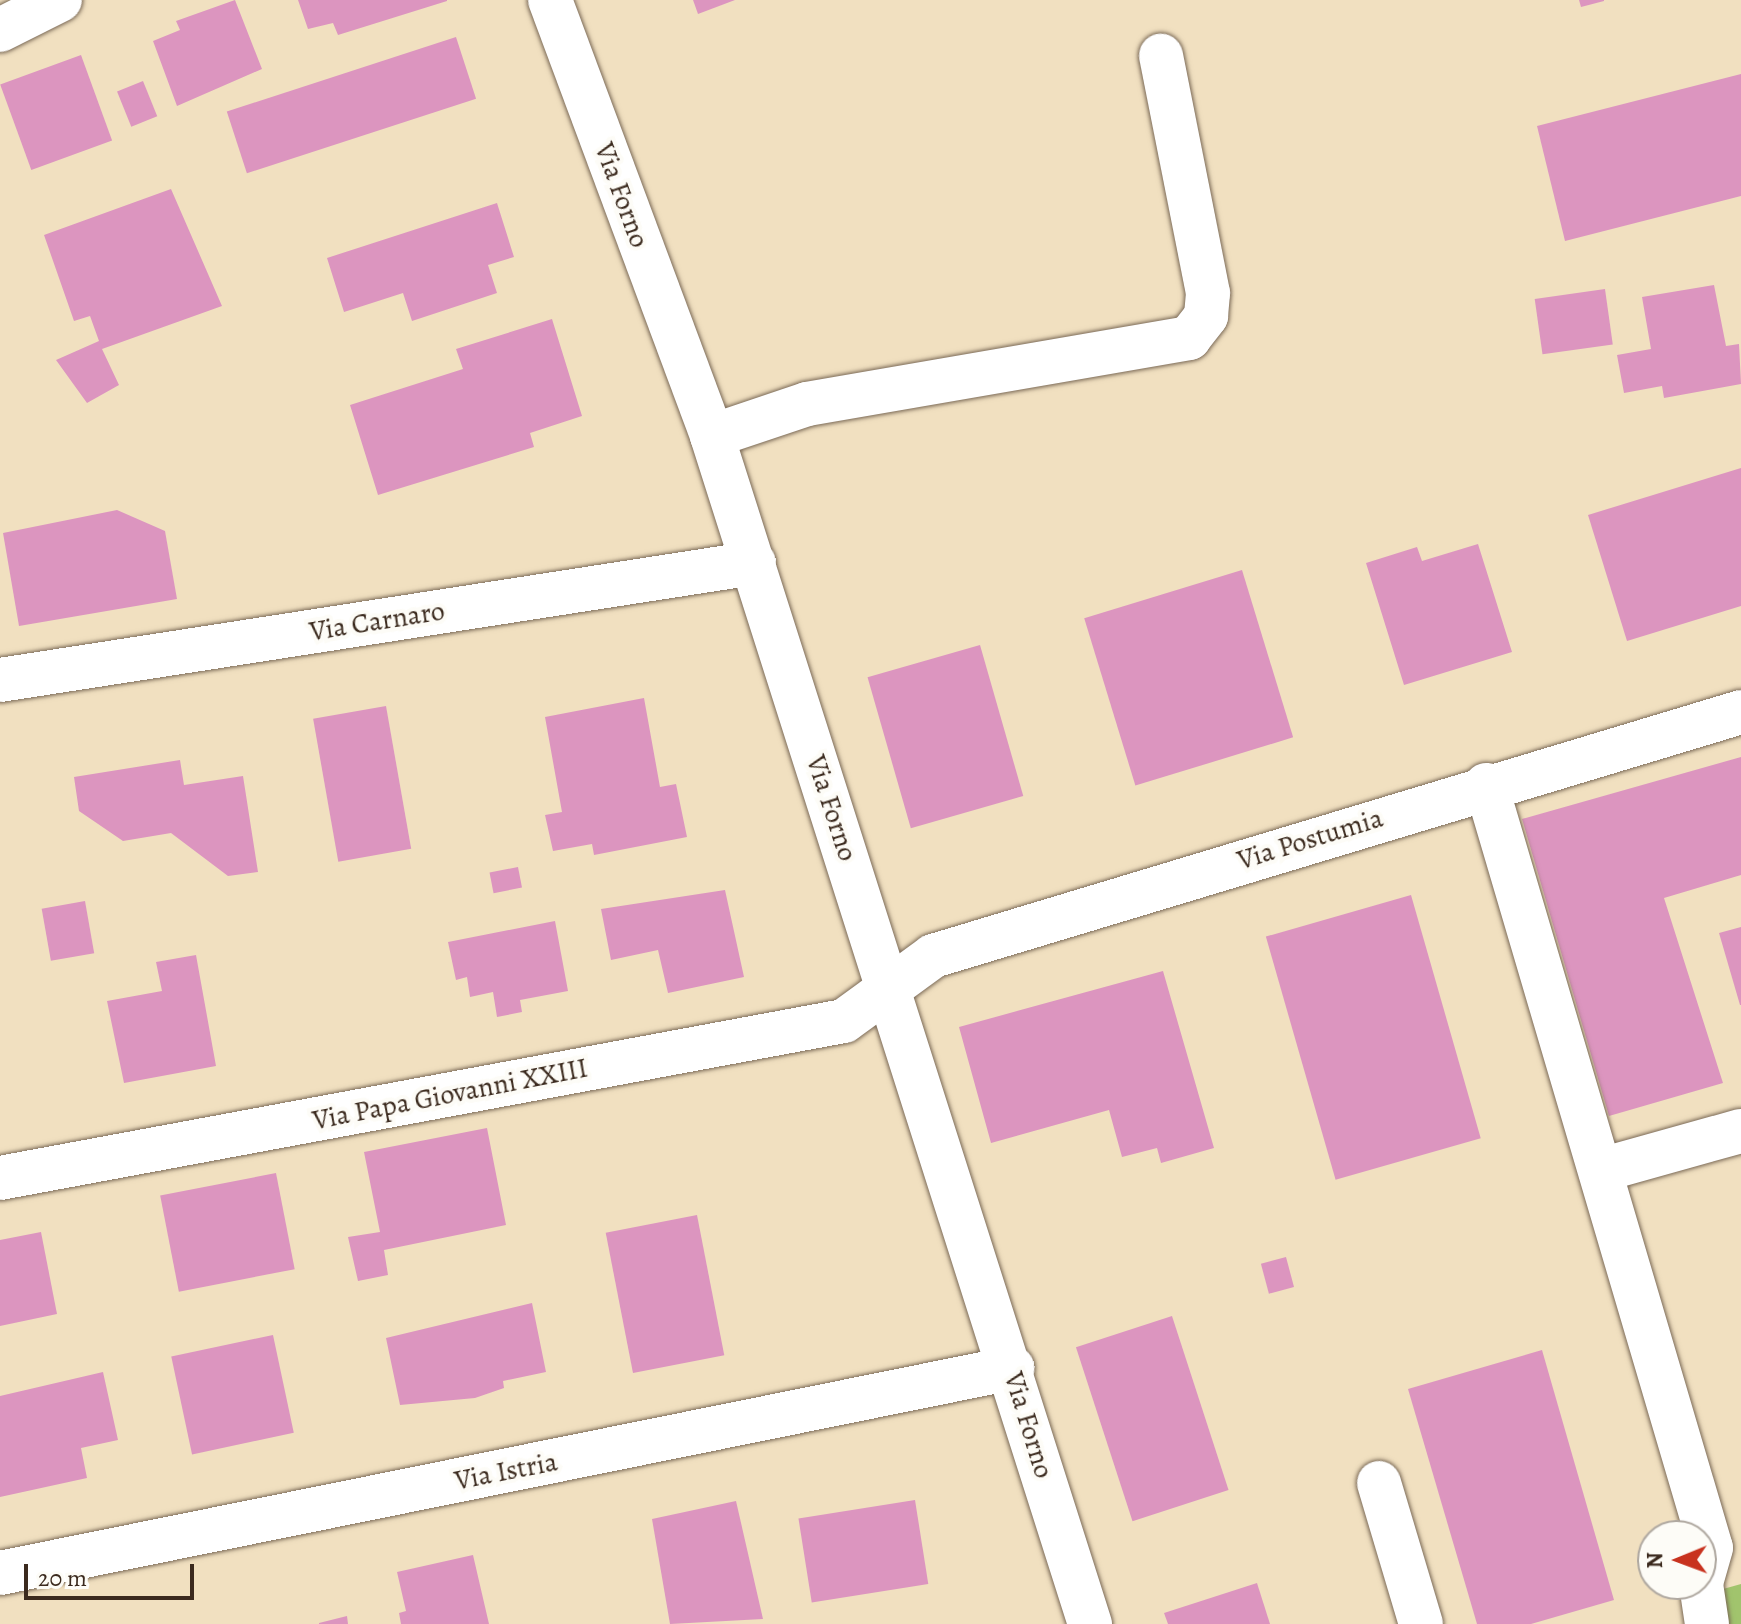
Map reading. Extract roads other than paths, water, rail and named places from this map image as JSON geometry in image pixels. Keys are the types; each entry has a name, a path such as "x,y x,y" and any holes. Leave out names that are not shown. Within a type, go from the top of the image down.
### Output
{"street":[{"path":"0,30 60,0"},
{"name":"Via Forno","path":"550,0 712,436 1012,1368 1090,1624"},
{"path":"712,436 807,404 1189,338 1206,316 1208,293 1161,56"},
{"name":"Via Carnaro","path":"0,680 754,563"},
{"name":"Via Postumia","path":"890,988 933,956 1486,785 1741,712"},
{"path":"1486,785 1703,1520"},
{"name":"Via Papa Giovanni XXIII","path":"0,1178 844,1021 890,988"},
{"path":"1601,1170 1741,1131"},
{"name":"Via Istria","path":"0,1573 1012,1368"},
{"path":"1379,1483 1421,1624"},
{"path":"1703,1600 1707,1624"}]}
